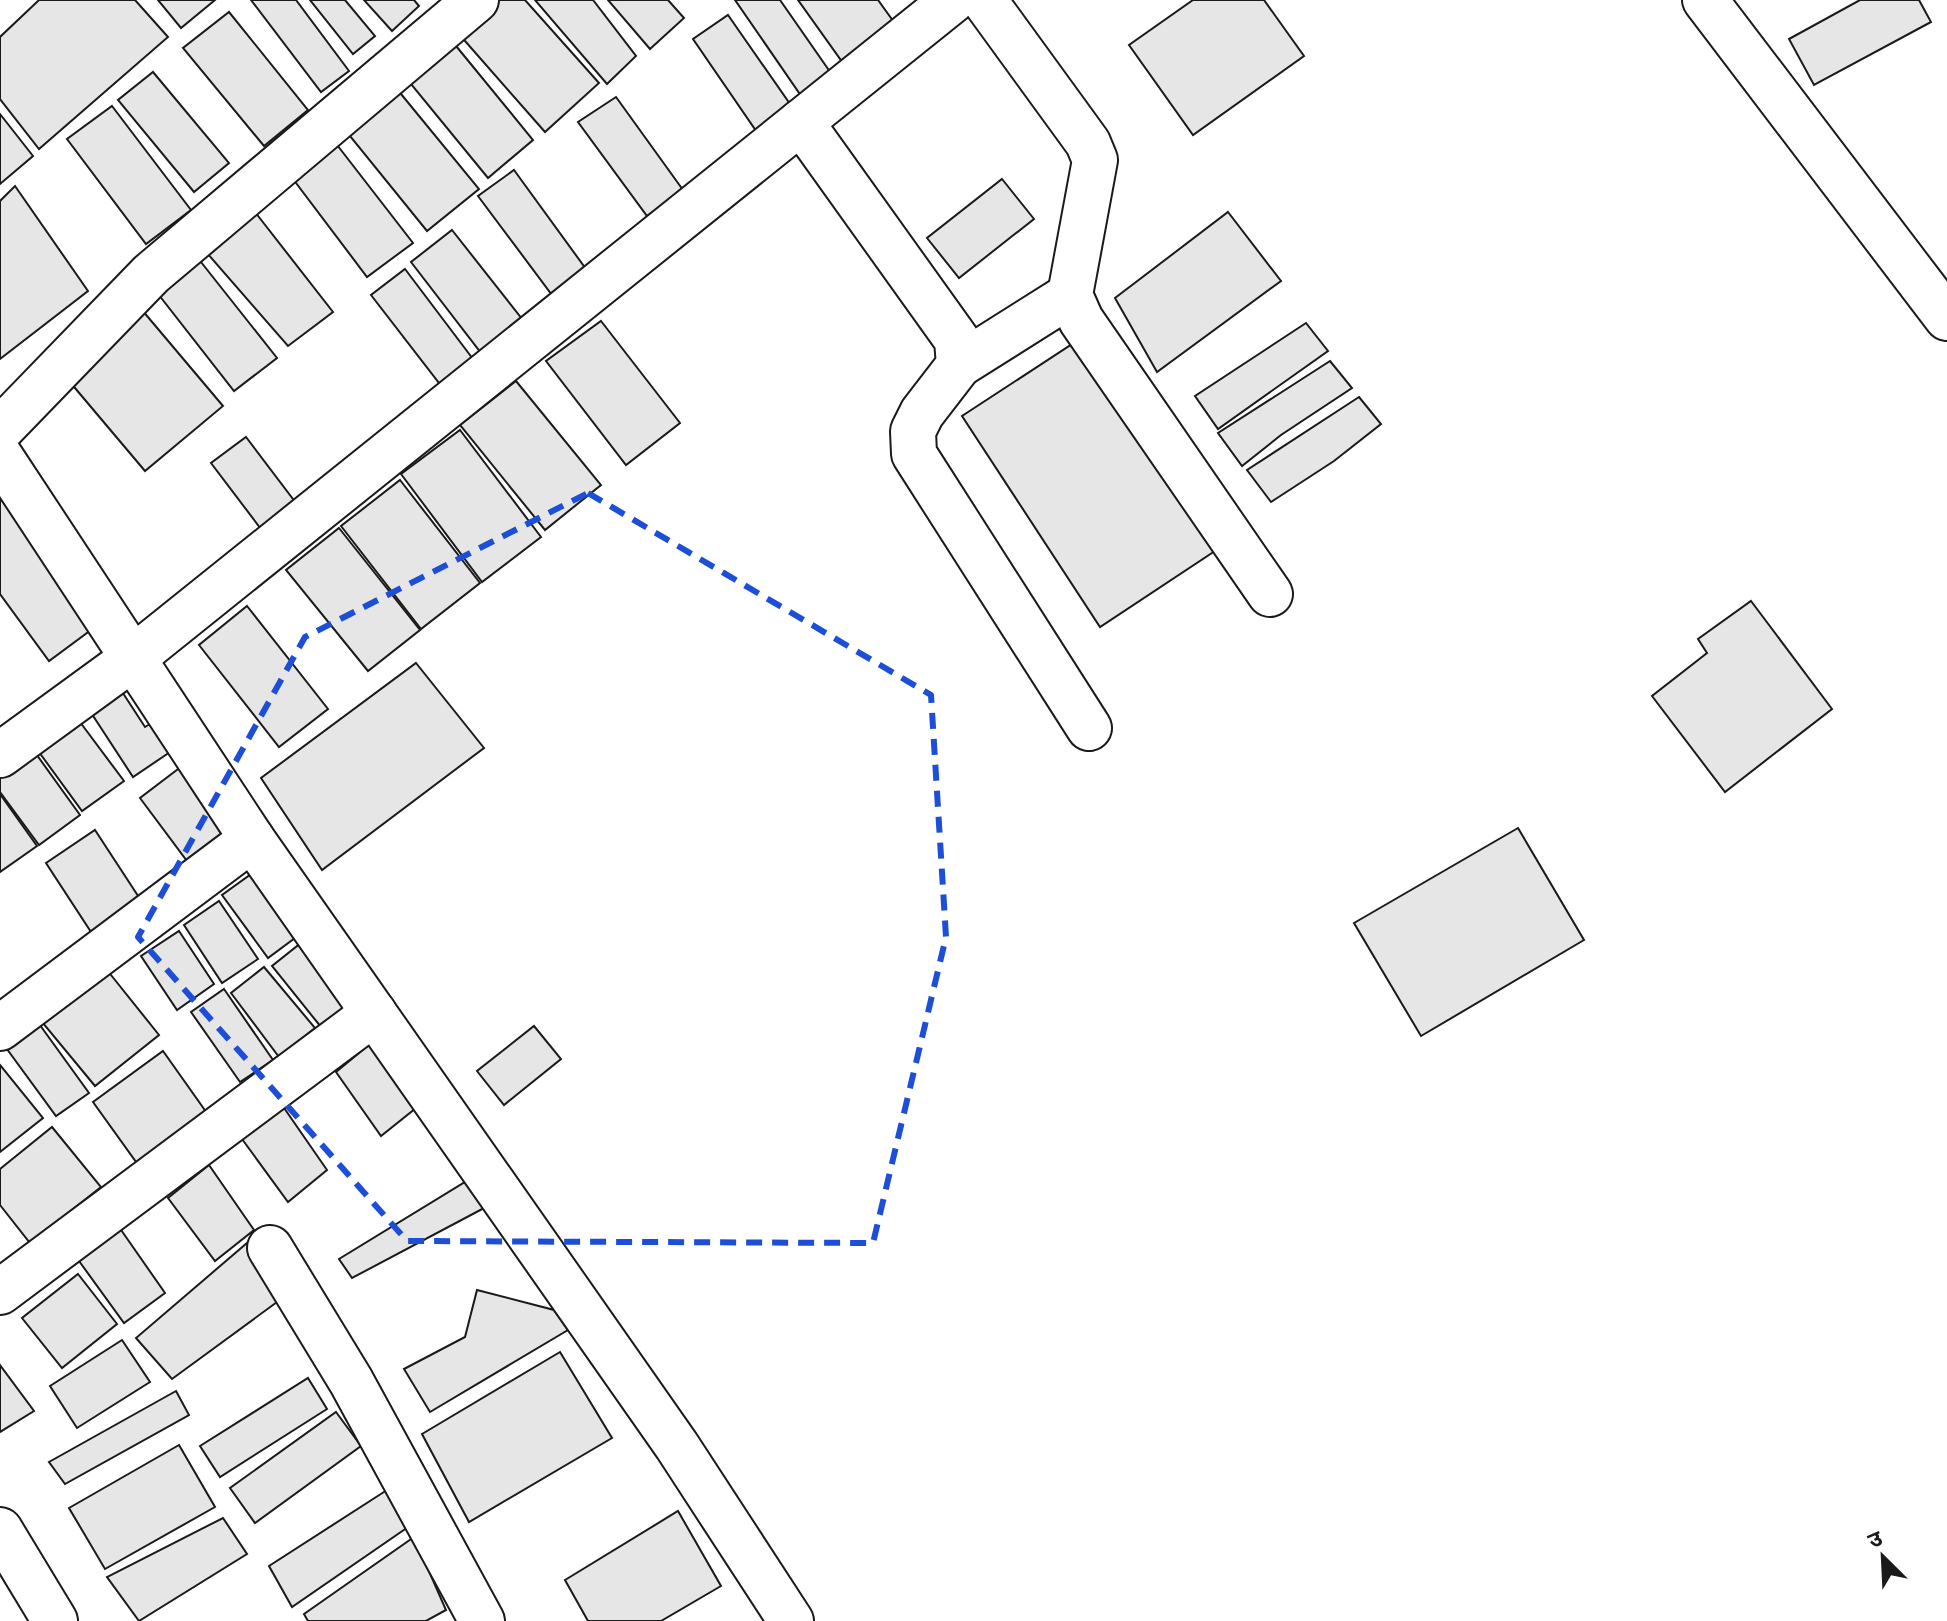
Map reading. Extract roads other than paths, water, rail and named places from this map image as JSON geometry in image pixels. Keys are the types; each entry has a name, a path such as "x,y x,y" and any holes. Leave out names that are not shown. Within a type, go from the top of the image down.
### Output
{"street":[{"path":"0,430 151,274 476,0"},
{"path":"0,755 133,658 953,0"},
{"path":"984,0 1088,143 1095,160 1070,295 1081,320 1270,594"},
{"path":"1705,0 1941,298"},
{"path":"801,122 957,340 959,365"},
{"path":"1070,295 959,365 922,413 913,431 914,454 1089,728"},
{"path":"0,456 252,839 677,1446 791,1621"},
{"path":"0,1028 252,839"},
{"path":"0,1292 374,1013"},
{"path":"270,1248 351,1381 482,1621"},
{"path":"0,1530 55,1621"}]}
